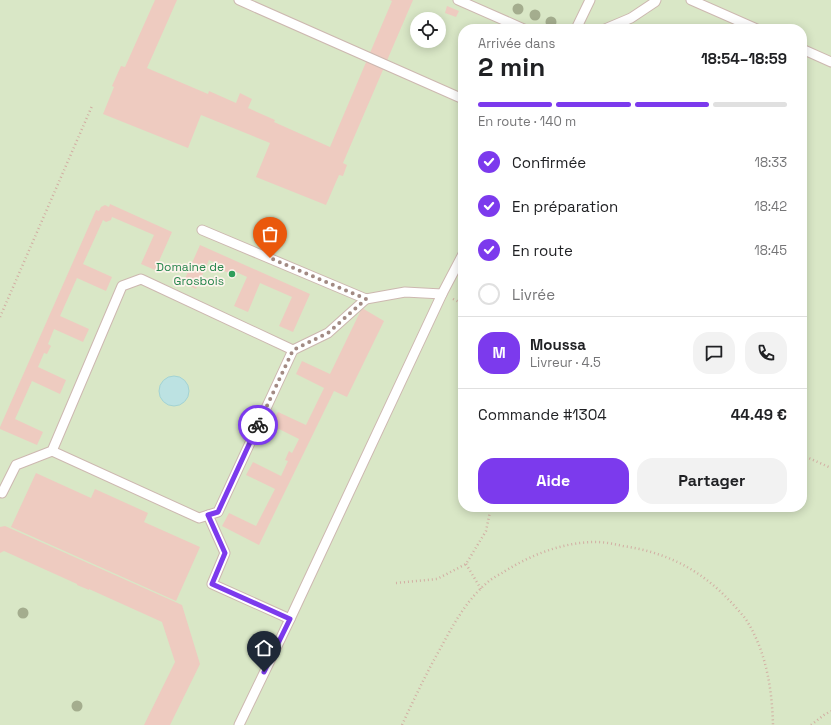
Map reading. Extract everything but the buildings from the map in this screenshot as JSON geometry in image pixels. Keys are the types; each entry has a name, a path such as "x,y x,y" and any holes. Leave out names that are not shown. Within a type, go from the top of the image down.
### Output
{"lane":[{"path":"239,0 458,97"},
{"path":"458,0 469,2 514,24"},
{"path":"578,24 590,0"},
{"path":"617,24 631,18 656,0"},
{"path":"691,0 746,24"},
{"path":"807,51 831,62"},
{"path":"202,230 366,299"},
{"path":"238,725 290,619 442,294 458,264"},
{"path":"52,451 122,286 141,279 293,350"},
{"path":"0,492 2,492 16,465 52,451 199,518 218,512 293,350 328,333 366,299 405,292 442,294"},
{"path":"208,515 225,553 212,584 290,619"}],"path":[{"path":"0,317 92,106"},
{"path":"807,458 831,468"},
{"path":"396,583 436,579 466,564 486,531 489,512"},
{"path":"402,725 453,624 468,604 490,580 510,567 538,554 563,546 597,542 635,548 683,564 700,574 735,606 756,638 764,660 770,687 773,725"},
{"path":"466,564 481,589"},
{"path":"811,725 831,711"}],"green space":[{"name":"Domaine de Grosbois","path":"0,0 831,0 831,725 0,725"}],"water":[{"path":"174,376 185,380 189,391 185,402 174,406 163,402 159,391 163,380"}],"way so far":[{"path":"258,425 293,350 328,333 366,299 270,258"}],"place":[{"name":"Domaine de Grosbois","path":"232,274"}],"route":[{"path":"258,425 218,512 208,515 225,553 212,584 290,619 264,672"}]}
